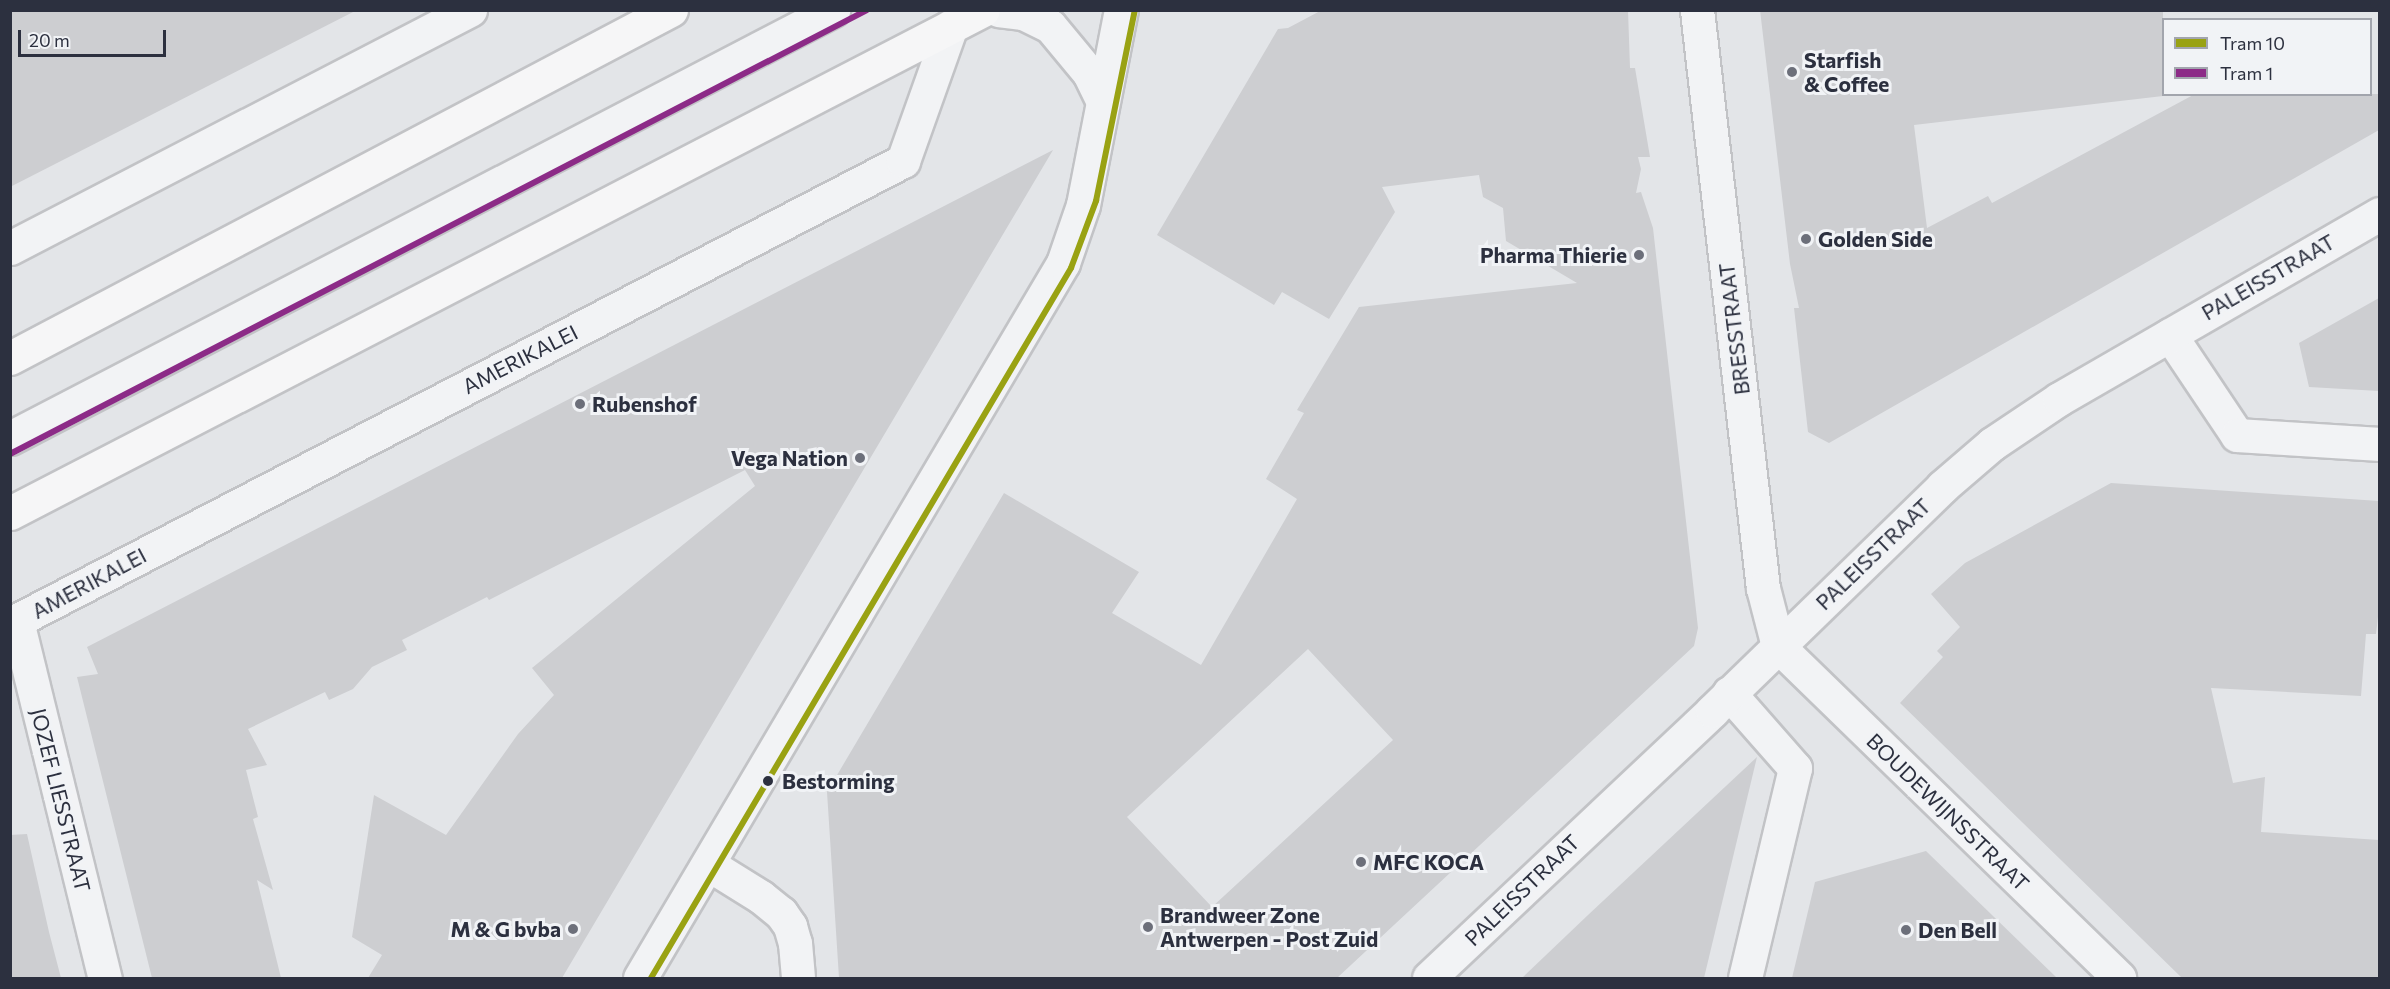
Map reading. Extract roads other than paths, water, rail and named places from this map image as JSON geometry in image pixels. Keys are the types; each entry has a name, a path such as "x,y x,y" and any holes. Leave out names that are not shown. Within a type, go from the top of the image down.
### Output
{"main road":[{"path":"10,358 671,10"},
{"path":"10,513 983,10"}],"street":[{"path":"10,248 470,10"},
{"path":"10,438 833,10"},
{"path":"998,10 1023,13 1050,27 1089,73 1102,100"},
{"path":"640,978 1063,262 1083,205 1121,10"},
{"name":"BRESSTRAAT","path":"1697,10 1763,588 1778,646"},
{"name":"AMERIKALEI","path":"14,623 903,161 951,27"},
{"name":"PALEISSTRAAT","path":"1430,978 1942,487 1992,444 2059,399 2379,214"},
{"path":"2170,335 2237,435 2379,444"},
{"name":"JOZEF LIESSTRAAT","path":"14,623 105,978"},
{"name":"BOUDEWIJNSSTRAAT","path":"1778,646 2119,978"},
{"path":"1729,693 1795,768 1745,978"},
{"path":"708,864 761,897 781,913 790,926 795,943 798,978"}],"tram line":[{"name":"1","path":"10,454 867,10"},
{"name":"10","path":"651,978 1071,268 1096,201 1135,10"}],"place":[{"name":"Starfish & Coffee","path":"1792,72"},
{"name":"Golden Side","path":"1806,239"},
{"name":"Pharma Thierie","path":"1639,255"},
{"name":"Rubenshof","path":"580,404"},
{"name":"Vega Nation","path":"860,458"},
{"name":"Bestorming","path":"768,781"},
{"name":"MFC KOCA","path":"1361,862"},
{"name":"Brandweer Zone Antwerpen - Post Zuid","path":"1148,927"},
{"name":"M & G bvba","path":"573,929"},
{"name":"Den Bell","path":"1906,930"}]}
